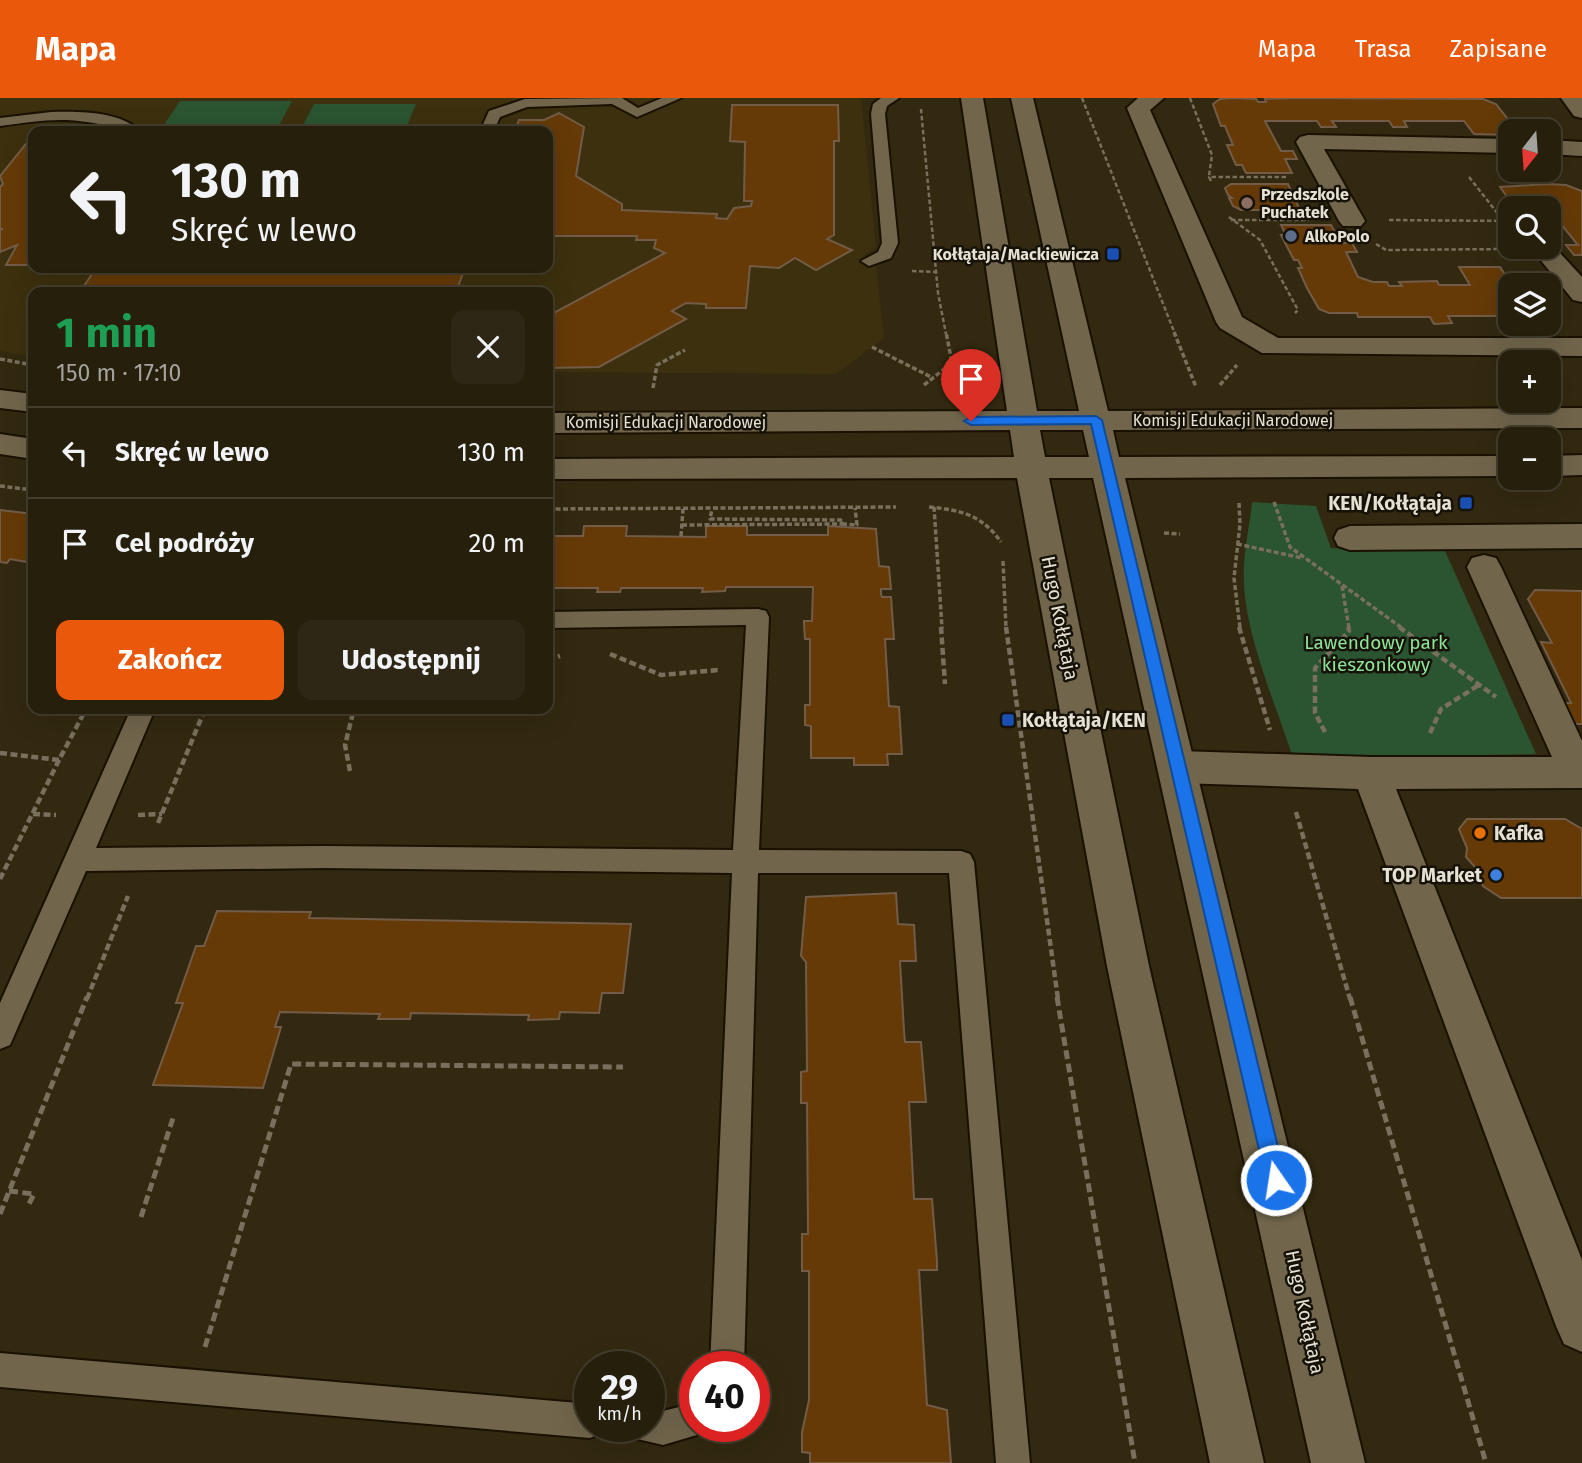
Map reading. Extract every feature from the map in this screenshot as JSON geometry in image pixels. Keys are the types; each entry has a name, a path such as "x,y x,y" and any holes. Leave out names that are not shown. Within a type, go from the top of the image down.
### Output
{"street":[{"name":"Hugo Kołłątaja","path":"972,98 1031,468 1128,965 1237,1463"},
{"name":"Hugo Kołłątaja","path":"1022,98 1282,1206 1338,1463"},
{"path":"1153,98 1138,108 1230,322 1272,347 1582,347"},
{"path":"1572,98 1582,111"},
{"path":"1352,221 1308,142 1498,146"},
{"path":"1561,148 1582,149"},
{"path":"1553,259 1582,294"},
{"path":"0,399 28,402"},
{"name":"Komisji Edukacji Narodowej","path":"553,423 1582,418"},
{"path":"0,444 28,448"},
{"path":"1561,466 1582,465"},
{"path":"553,469 1498,466"},
{"path":"1350,538 1582,536"},
{"path":"1179,767 1284,772 1578,773 1484,567"},
{"path":"1364,773 1582,1326"}],"lane":[{"path":"489,126 494,114 524,103 615,100 637,113 674,98"},
{"path":"869,261 885,256 890,243 878,114 880,104 892,98"},
{"path":"0,122 83,116 122,126"},
{"path":"553,620 758,617 745,862 728,1351"},
{"path":"0,1035 141,714"},
{"path":"78,860 324,857 961,862 1013,1463"},
{"path":"0,1370 574,1420"}],"path":[{"path":"1082,98 1131,226 1212,420"},
{"path":"1189,98 1212,155 1209,177 1214,188"},
{"path":"915,392 952,363 938,293 921,138 921,102"},
{"path":"1443,144 1498,214"},
{"path":"1209,177 1327,178"},
{"path":"1225,209 1230,220 1261,240 1298,310 1259,339"},
{"path":"1230,220 1498,219"},
{"path":"1352,221 1365,239 1386,250 1498,249"},
{"path":"872,347 933,378"},
{"path":"652,392 657,365 685,349"},
{"path":"0,359 28,364"},
{"path":"1227,467 1242,518 1234,589 1240,630 1486,1463"},
{"path":"0,486 28,489"},
{"path":"1271,495 1290,547 1501,701"},
{"path":"934,507 944,684"},
{"path":"682,525 857,525 855,508"},
{"path":"681,536 683,509"},
{"path":"712,509 710,519 843,520 842,524"},
{"path":"1237,544 1306,559"},
{"path":"1342,585 1349,631 1315,668 1315,713 1332,747 1364,773"},
{"path":"607,653 661,675 672,676 701,668 717,670 736,684 754,688"},
{"path":"553,658 566,654"},
{"path":"1435,774 1429,740 1432,721 1451,699 1479,685"},
{"path":"0,879 83,714"},
{"path":"0,1213 203,714"},
{"path":"350,771 345,745 353,714"},
{"path":"0,753 59,760"},
{"path":"192,1386 291,1064 623,1067"},
{"path":"141,1217 174,1115"},
{"path":"9,1191 33,1194 28,1206"}],"shaded area":[{"path":"0,98 861,98 876,247 862,257 876,265 884,338 836,374 553,372 553,287 28,287 28,356 0,351"}],"green space":[{"path":"180,101 292,101 279,126 163,126"},
{"path":"314,104 416,104 407,126 303,126"},
{"name":"Lawendowy park kieszonkowy","path":"1252,502 1316,506 1331,548 1445,551 1536,754 1293,758 1260,663 1247,613 1244,566"}],"building":[{"path":"1296,98 1483,99 1496,104 1508,119 1498,119 1498,135 1474,134 1464,121 1404,121 1407,127 1393,127 1389,121 1332,121 1336,127 1321,127 1317,121 1265,121 1281,151 1293,151 1297,159 1285,159 1292,173 1246,173 1242,165 1236,165 1227,145 1233,145 1225,126 1221,126 1213,104 1220,99 1256,99 1258,102 1266,102 1265,99"},
{"path":"732,105 838,105 839,141 834,141 834,235 827,239 852,250 816,270 795,258 779,268 750,266 746,308 706,308 706,304 686,303 672,311 686,319 599,367 553,368 553,313 665,253 654,248 656,240 636,240 637,236 553,236 553,126 517,126 519,120 544,120 559,113 584,127 576,176 622,204 622,210 717,214 716,218 727,219 734,208 751,206 752,201 744,201 745,142 730,141"},
{"path":"28,141 28,265 6,265 17,245 0,252 0,230 3,229 0,229 0,187 3,184 0,176"},
{"path":"1231,184 1288,184 1300,210 1241,210 1233,206 1229,198 1232,198 1225,188"},
{"path":"1548,184 1566,185 1582,191 1582,255 1574,255 1566,245 1578,245 1561,224 1561,196 1506,196 1500,187"},
{"path":"1281,225 1331,225 1341,243 1352,243 1357,252 1346,252 1358,277 1373,282 1387,282 1389,286 1402,286 1399,282 1437,281 1439,285 1470,285 1459,267 1500,267 1504,273 1498,273 1498,316 1448,316 1452,323 1434,324 1430,317 1358,317 1357,313 1329,313 1319,309 1307,288 1298,268 1302,268 1298,260 1294,260 1281,235 1286,235"},
{"path":"93,273 463,273 458,287 83,287"},
{"path":"0,510 28,513 28,562 10,559 7,563 0,562"},
{"path":"584,526 627,526 626,536 706,537 706,526 747,526 747,535 828,535 828,526 876,529 879,566 889,567 891,589 881,589 881,594 882,597 891,597 894,639 885,639 889,706 899,707 902,754 887,754 888,765 854,765 854,758 811,758 811,726 805,725 805,705 810,705 810,639 805,639 804,621 812,621 813,587 726,587 725,591 702,592 703,588 621,588 620,592 597,592 598,588 553,588 553,536 583,536"},
{"path":"1535,590 1582,591 1582,724 1574,724 1563,703 1571,703 1541,642 1552,643 1528,599"},
{"path":"1467,819 1565,819 1582,829 1582,898 1501,898 1483,886 1475,867 1466,857 1467,848 1459,829"},
{"path":"896,893 898,924 914,925 916,961 900,961 904,1031 905,1042 921,1042 926,1102 909,1102 914,1199 932,1199 937,1261 937,1270 919,1270 927,1405 947,1410 951,1463 810,1463 810,1453 802,1452 802,1432 809,1400 809,1271 802,1271 802,1234 808,1234 807,1103 801,1103 801,1072 807,1071 806,962 801,956 806,897"},
{"path":"217,911 311,912 309,918 631,924 623,993 602,993 599,1013 560,1012 559,1019 528,1020 529,1015 411,1013 410,1019 378,1019 380,1014 280,1012 275,1027 281,1027 263,1088 153,1085 183,1003 176,1003 196,946 204,946"}],"place":[{"name":"Przedszkole Puchatek","path":"1247,203"},
{"name":"AlkoPolo","path":"1291,236"},
{"name":"Kołłątaja/Mackiewicza","path":"1113,254"},
{"name":"KEN/Kołłątaja","path":"1466,503"},
{"name":"Kołłątaja/KEN","path":"1008,720"},
{"name":"Kafka","path":"1480,833"},
{"name":"TOP Market","path":"1496,875"}],"route":[{"path":"971,421 1096,420 1276,1180"}]}
